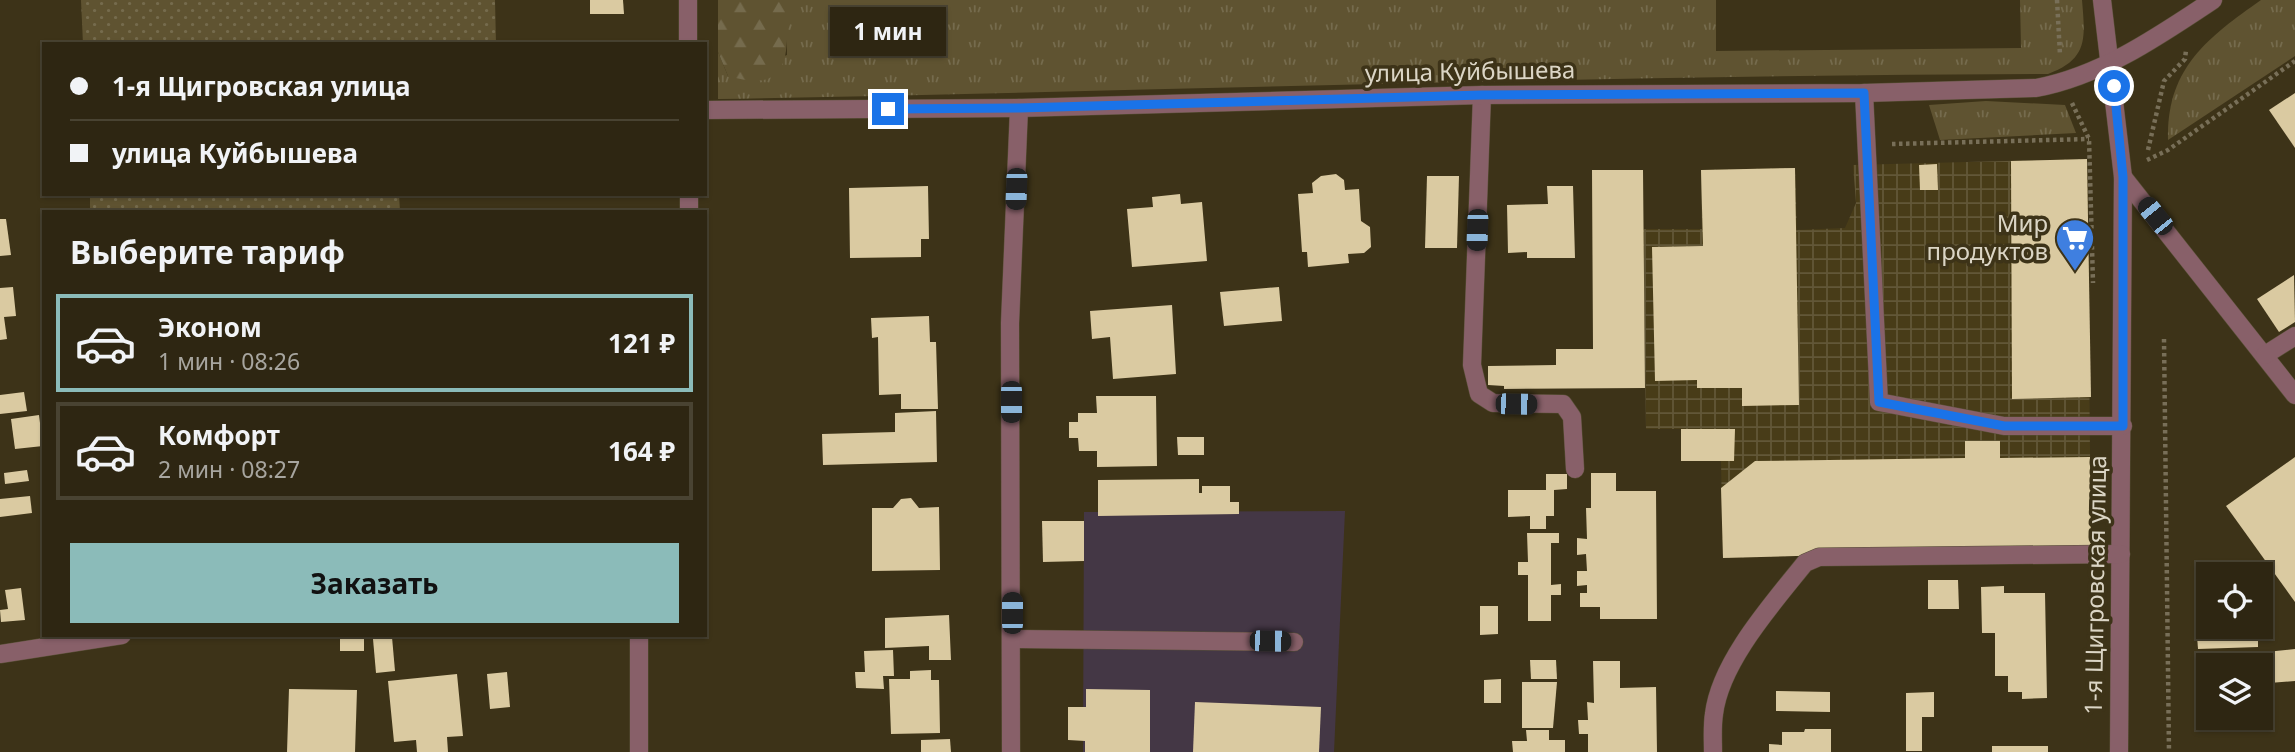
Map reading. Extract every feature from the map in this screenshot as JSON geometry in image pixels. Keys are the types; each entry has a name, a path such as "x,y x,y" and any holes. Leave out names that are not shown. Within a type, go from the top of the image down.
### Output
{"street":[{"path":"688,0 688,42"},
{"name":"1-я Щигровская улица","path":"2102,0 2112,62 2122,168 2123,426 2119,752"},
{"name":"улица Куйбышева","path":"707,110 1019,108 1482,95 1864,93 2036,88 2062,83 2112,62 2213,0"},
{"path":"1864,93 1879,402 2004,426 2123,426"},
{"path":"1482,95 1472,365 1479,394 1493,403 1563,404 1572,417 1575,469"},
{"path":"1011,752 1010,323 1019,108"},
{"path":"2122,168 2295,395"},
{"path":"2265,355 2295,337"},
{"path":"1713,752 1714,713 1727,674 1745,642 1805,563 1819,557 2121,554"},
{"path":"0,654 109,637"},
{"path":"639,637 639,752"},
{"path":"1012,639 1294,642"}],"path":[{"path":"2147,170 2145,160 2164,81 2185,59 2189,16"},
{"path":"2145,160 2168,150 2295,61"},
{"path":"1867,145 2089,139"},
{"path":"2090,161 2122,168"},
{"path":"2164,339 2169,752"}],"shaded area":[{"path":"2087,159 2091,548 1723,558 1721,461 1681,461 1681,429 1646,429 1643,229 1702,229 1701,170 1795,168 1797,230 1845,228 1856,203 1853,165"},
{"path":"1345,511 1334,752 1083,752 1084,512"}],"green space":[{"path":"81,0 495,0 496,42 83,42"},
{"path":"718,0 787,0 786,51 783,64 776,74 765,79 750,80 728,76 718,52"},
{"path":"787,0 1716,0 1716,51 2021,48 2020,0 2082,0 2084,25 2078,54 2061,68 2048,74 1550,80 718,99 718,52 728,76 787,55"},
{"path":"2261,0 2295,0 2295,56 2168,140 2169,115 2182,75 2207,42"},
{"path":"1986,101 2065,105 2076,133 1940,140 1929,105"},
{"path":"90,196 399,196 400,210 90,210"}],"building":[{"path":"590,0 623,0 624,14 590,14"},
{"path":"2295,93 2295,148 2269,110"},
{"path":"2087,159 2091,397 2012,399 2011,161"},
{"path":"1937,164 1938,190 1920,190 1919,165"},
{"path":"1795,168 1799,405 1742,406 1742,388 1697,388 1697,380 1655,381 1652,247 1703,246 1701,170"},
{"path":"1592,170 1643,170 1645,388 1504,389 1504,386 1488,385 1488,366 1556,365 1556,349 1593,349"},
{"path":"1336,174 1344,180 1345,190 1359,189 1361,221 1370,227 1371,247 1364,253 1348,254 1349,263 1308,267 1307,252 1302,252 1298,194 1313,193 1312,183 1321,176"},
{"path":"1427,176 1459,176 1457,248 1425,248"},
{"path":"928,186 929,239 921,239 921,257 850,258 849,188"},
{"path":"1547,186 1573,186 1575,258 1527,258 1527,252 1508,253 1507,205 1548,204"},
{"path":"1180,194 1181,204 1202,202 1207,261 1132,267 1127,209 1153,207 1152,197"},
{"path":"0,219 6,219 11,255 0,256"},
{"path":"2294,275 2295,322 2279,332 2257,299"},
{"path":"13,287 16,316 4,317 7,339 0,340 0,288"},
{"path":"1279,287 1282,321 1224,326 1220,292"},
{"path":"1172,305 1176,374 1113,379 1110,337 1092,339 1090,311"},
{"path":"929,316 930,342 936,342 938,409 901,409 901,394 879,395 878,337 872,338 871,318"},
{"path":"24,392 27,411 0,414 0,395"},
{"path":"1096,396 1156,396 1157,466 1097,467 1097,451 1079,451 1078,438 1069,438 1069,422 1078,422 1078,413 1097,413"},
{"path":"936,411 937,462 823,465 822,434 895,432 895,413"},
{"path":"39,415 42,446 15,449 11,419"},
{"path":"1681,429 1735,429 1734,461 1681,461"},
{"path":"1177,437 1204,437 1204,455 1178,455"},
{"path":"1965,441 2000,441 2000,458 2090,457 2091,548 1723,558 1721,488 1755,461 1965,458"},
{"path":"2295,457 2295,602 2273,571 2273,562 2266,562 2226,506"},
{"path":"27,470 29,481 5,484 4,473"},
{"path":"1591,473 1616,473 1616,491 1656,491 1657,619 1600,619 1600,607 1580,607 1580,593 1587,593 1587,585 1577,586 1577,571 1587,571 1586,554 1577,555 1577,538 1587,539 1586,508 1591,508"},
{"path":"1546,474 1567,474 1567,489 1554,490 1554,516 1546,516 1546,529 1530,529 1530,516 1508,517 1508,490 1546,490"},
{"path":"1199,479 1199,493 1202,493 1202,486 1230,486 1230,502 1239,502 1239,514 1098,516 1098,480"},
{"path":"30,496 32,513 0,517 0,499"},
{"path":"911,498 919,508 939,507 940,570 872,571 872,508 893,508 901,499"},
{"path":"1042,521 1084,521 1084,561 1043,562"},
{"path":"1527,533 1559,533 1559,543 1551,543 1551,585 1561,584 1561,595 1551,595 1551,621 1528,621 1528,575 1518,575 1518,562 1528,562"},
{"path":"1928,580 1958,580 1959,609 1928,609"},
{"path":"2004,586 2004,593 2045,593 2047,698 2022,699 2022,692 2008,692 2008,676 1995,676 1995,633 1982,633 1981,587"},
{"path":"21,588 25,620 1,622 0,610 8,609 5,590"},
{"path":"1480,606 1498,606 1498,634 1480,635"},
{"path":"949,615 951,660 929,660 929,646 885,648 885,618"},
{"path":"340,637 364,637 364,651 340,651"},
{"path":"392,637 395,671 376,673 373,639"},
{"path":"2197,639 2258,639 2258,647 2198,649"},
{"path":"2295,649 2295,681 2273,683 2273,653 2266,652"},
{"path":"893,650 894,676 883,676 884,689 856,688 855,672 865,672 864,651"},
{"path":"1530,660 1556,660 1557,679 1531,679"},
{"path":"1593,661 1620,661 1620,688 1656,687 1657,752 1588,752 1588,734 1579,734 1578,720 1588,720 1587,702 1594,703"},
{"path":"931,670 931,680 939,680 940,733 891,734 889,679 910,679 910,671"},
{"path":"507,672 510,707 490,709 487,674"},
{"path":"457,674 463,736 447,737 448,752 417,752 416,740 394,742 388,681"},
{"path":"1501,679 1501,703 1484,703 1484,680"},
{"path":"1522,682 1557,682 1553,728 1522,728"},
{"path":"289,689 357,690 355,752 287,752"},
{"path":"1086,689 1150,690 1150,752 1085,752 1085,741 1068,740 1068,707 1086,707"},
{"path":"1776,691 1830,692 1830,712 1776,711"},
{"path":"1934,692 1934,717 1922,717 1922,751 1906,751 1906,693"},
{"path":"1195,702 1321,707 1319,752 1193,752"},
{"path":"1805,729 1831,729 1831,752 1769,752 1769,744 1782,745 1782,732 1804,732"},
{"path":"1526,730 1549,730 1549,740 1565,740 1565,752 1513,752 1512,741 1527,741"},
{"path":"950,739 951,752 921,752 921,740"},
{"path":"1992,746 2048,746 2048,752 1992,752"}],"place":[{"name":"Мир продуктов","path":"2075,272"}],"route":[{"path":"888,109 1482,95 1864,93 1879,402 2004,426 2091,428 2123,426 2123,177 2114,86"}]}
